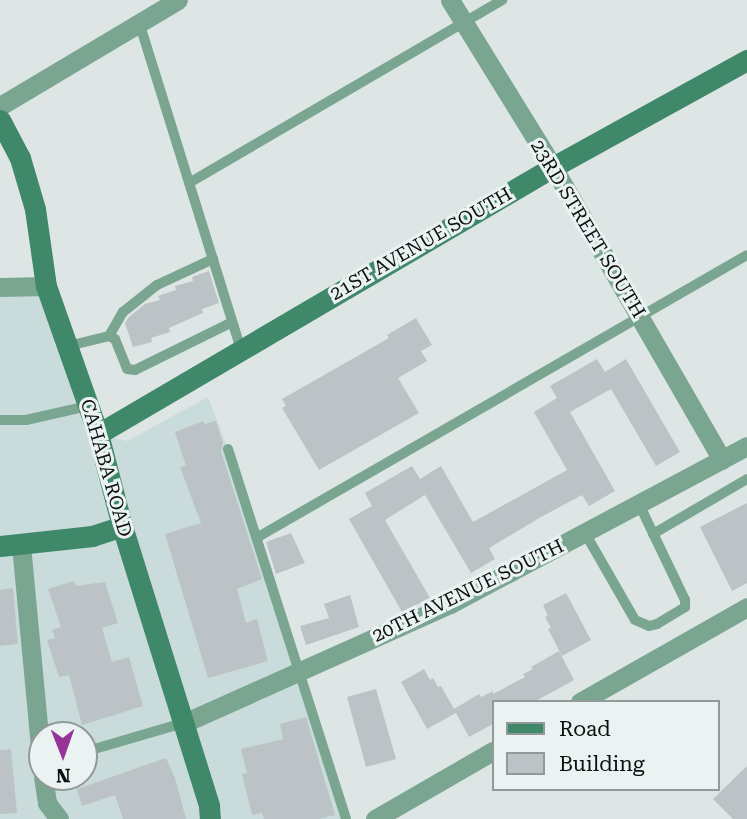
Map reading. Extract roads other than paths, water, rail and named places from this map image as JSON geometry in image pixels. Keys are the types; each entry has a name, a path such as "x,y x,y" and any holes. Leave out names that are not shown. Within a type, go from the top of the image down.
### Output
{"street":[{"path":"0,106 178,0"},
{"name":"23RD STREET SOUTH","path":"450,0 553,167 722,460"},
{"name":"21ST AVENUE SOUTH","path":"98,434 553,167 747,60"},
{"name":"CAHABA ROAD","path":"0,120 20,158 35,209 46,286 98,434 122,526 211,819"},
{"path":"0,287 46,286"},
{"name":"20TH AVENUE SOUTH","path":"184,723 450,604 747,446"},
{"path":"36,721 11,545 92,536 122,526"},
{"path":"584,700 747,607"},
{"path":"375,819 491,752"},
{"path":"45,791 47,803 59,819"}],"lane":[{"path":"189,183 502,0"},
{"path":"139,22 241,349"},
{"path":"258,537 747,255"},
{"path":"109,336 123,312 157,285 213,260"},
{"path":"68,346 109,336 115,339 127,369 135,370 232,322"},
{"path":"0,420 26,420 89,406"},
{"path":"228,449 346,819"},
{"path":"653,534 747,479"},
{"path":"584,533 635,620 649,626 682,609 686,604 639,504"},
{"path":"98,748 184,723"}]}
